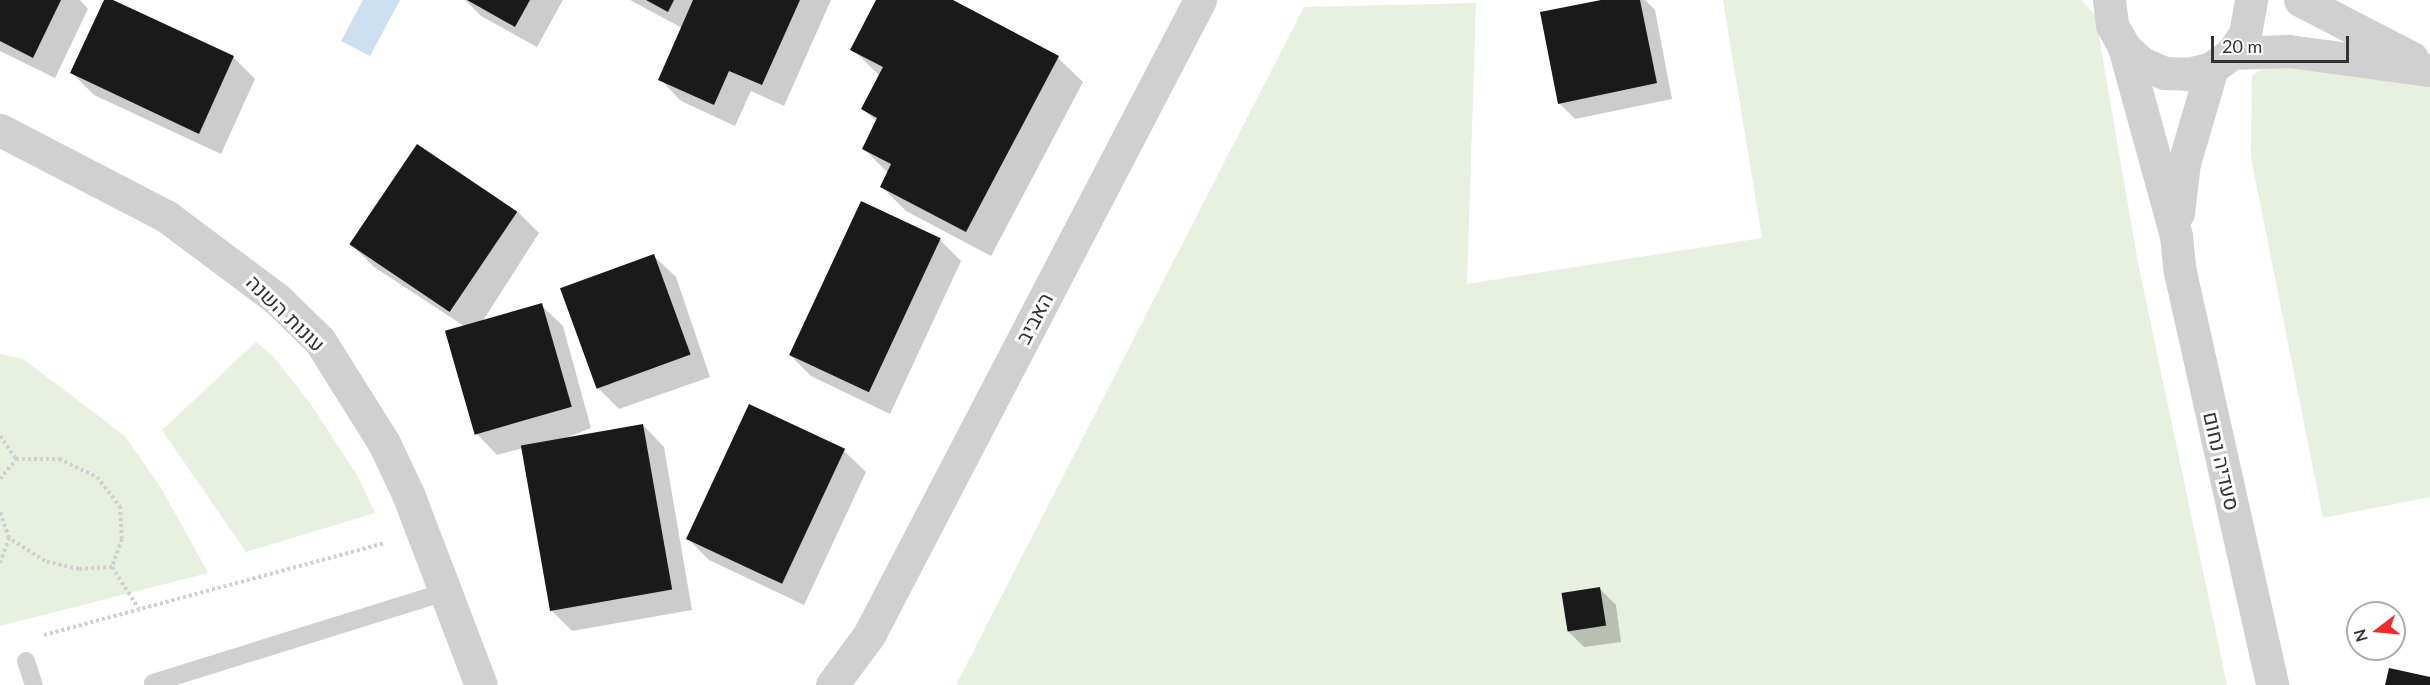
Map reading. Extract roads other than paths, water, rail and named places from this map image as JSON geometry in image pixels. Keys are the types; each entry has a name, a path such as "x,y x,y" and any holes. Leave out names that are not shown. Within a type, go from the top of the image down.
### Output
{"street":[{"name":"האביב","path":"832,685 869,635 1200,0"},
{"name":"סעדיה נחום","path":"2109,0 2112,26 2124,47 2176,236 2180,272 2272,685"},
{"name":"סעדיה נחום","path":"2176,236 2184,162 2222,60 2245,34 2251,0"},
{"path":"2300,0 2430,69"},
{"path":"2124,47 2141,63 2164,73 2188,74 2222,60 2289,51 2430,69"},
{"name":"עונות השנה","path":"0,130 166,216 277,299 320,341 352,388 384,443 423,532 477,682"},
{"name":"האביב","path":"860,685 869,635"}],"lane":[{"path":"153,683 446,592"},
{"path":"26,661 34,685"}],"water":[{"path":"363,0 400,0 370,56 341,41"}]}
